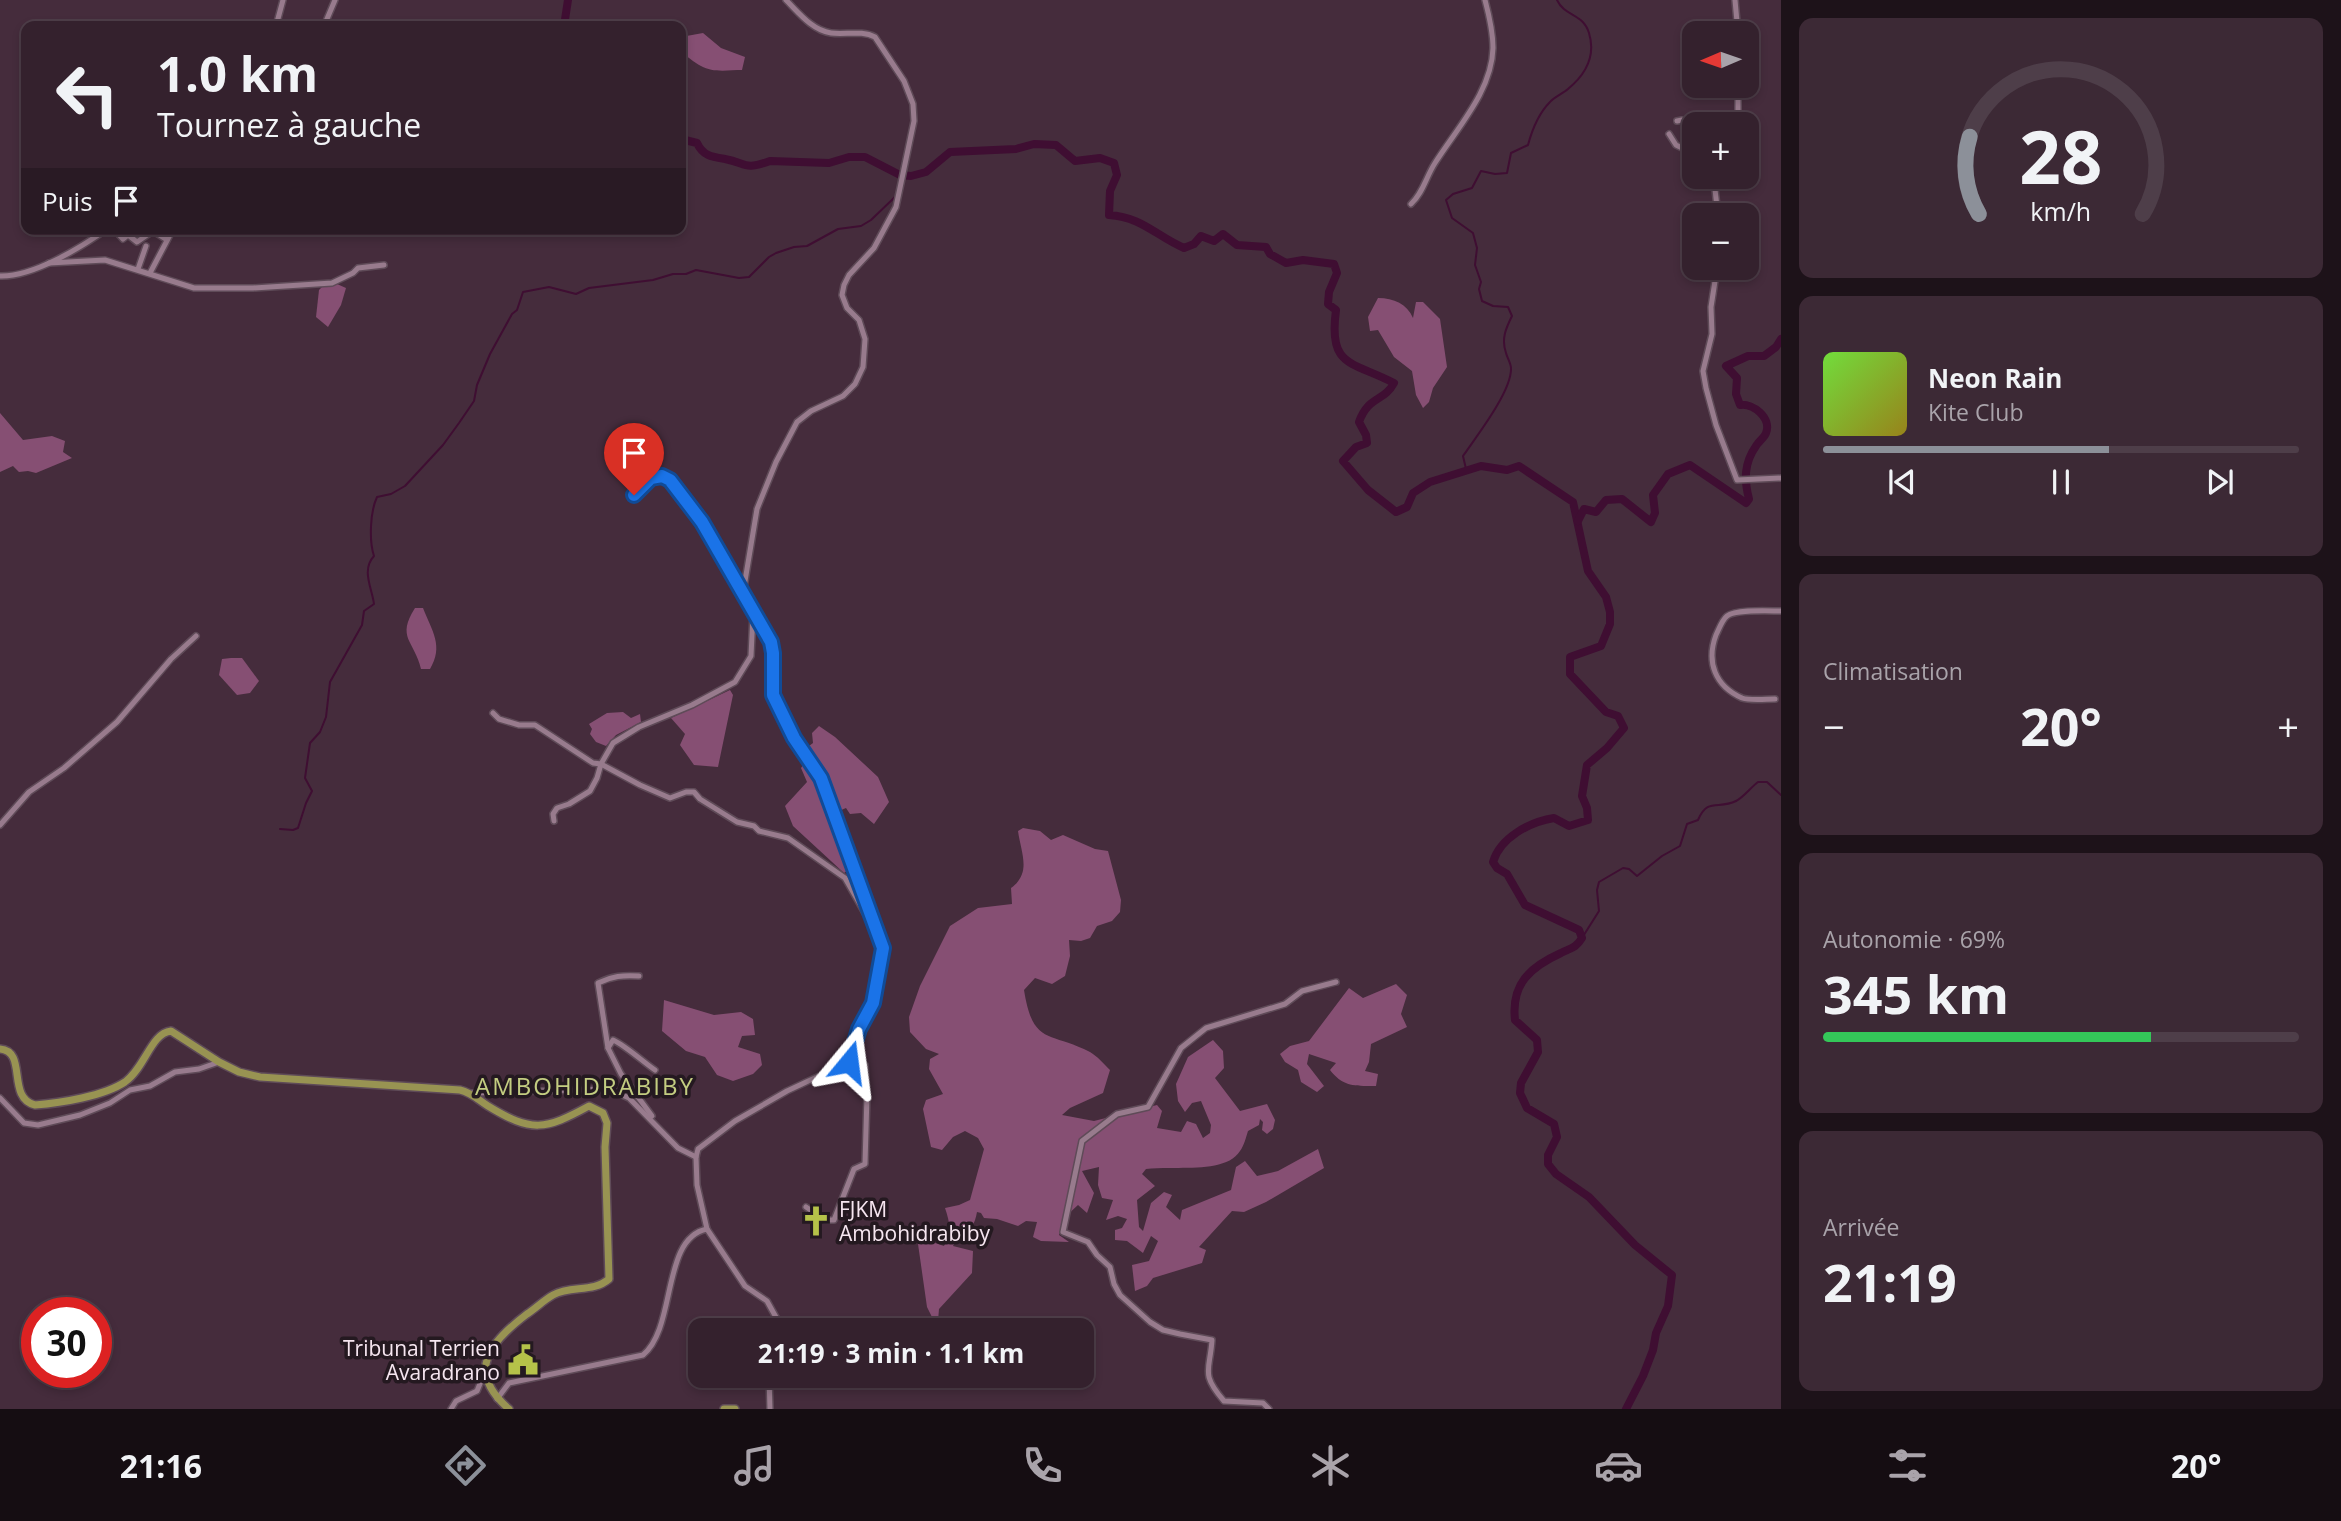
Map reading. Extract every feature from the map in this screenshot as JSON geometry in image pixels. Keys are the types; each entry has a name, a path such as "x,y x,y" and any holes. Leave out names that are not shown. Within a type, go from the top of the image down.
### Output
{"main road":[{"path":"0,1049 13,1055 22,1096 35,1105 91,1095 122,1084 141,1066 158,1036 167,1031 178,1034 239,1072 260,1077 472,1093 480,1101 526,1126 558,1123 589,1106 603,1113 607,1123 605,1174 610,1279 601,1286 554,1294 501,1334 488,1356 486,1369 488,1383 497,1399 509,1409"},
{"path":"724,1409 735,1409"}],"street":[{"path":"277,21 283,0"},
{"path":"326,21 335,0"},
{"path":"743,593 757,509 791,432 797,422 811,411 843,396 855,384 863,367 865,339 859,320 847,309 842,295 844,285 849,275 874,248 896,207 914,121 913,104 904,81 875,37 869,34 829,33 810,24 786,0"},
{"path":"1410,204 1419,196 1433,166 1472,107 1490,71 1493,47 1486,0"},
{"path":"1735,0 1737,21"},
{"path":"1678,121 1682,120"},
{"path":"1669,134 1676,145 1682,149"},
{"path":"0,276 12,277 49,263 97,235"},
{"path":"129,235 136,242 147,235"},
{"path":"159,235 167,240"},
{"path":"150,273 170,235"},
{"path":"138,269 146,246"},
{"path":"49,263 105,260 194,288 253,288 332,283 353,274 358,268 384,265"},
{"path":"1715,280 1711,307 1712,334 1706,352 1704,379 1725,453 1737,480 1781,478"},
{"path":"634,495 651,478 662,476 670,480 702,522 771,642 773,695 794,738 821,778 879,939"},
{"path":"1775,699 1744,698 1720,681 1711,658 1714,640 1726,617 1734,613 1781,611"},
{"path":"554,821 557,807 569,804 590,791 613,743 639,727 692,705 735,682 751,656 753,614"},
{"path":"0,825 29,792 64,768 117,722 171,659 196,636"},
{"path":"493,713 499,719 520,725 535,725 580,756 670,798 694,792 724,816 754,826 759,831 788,838 845,878 883,948 873,1003 859,1029 849,1062"},
{"path":"639,976 622,975 608,978 598,984 608,1048 621,1074 653,1118 653,1122"},
{"path":"1269,1409 1263,1403 1224,1401 1214,1390 1207,1375 1212,1340 1180,1334 1150,1322 1121,1296 1114,1284 1110,1267 1088,1242 1063,1232 1082,1141 1117,1114 1149,1107 1181,1048 1206,1028 1285,1004 1302,990 1336,982"},
{"path":"608,1048 613,1040 655,1070"},
{"path":"0,1098 24,1124 38,1125 80,1115 110,1103 131,1090 150,1086 176,1072 199,1069 219,1062"},
{"path":"776,1318 767,1301 745,1286 707,1229 697,1185 698,1149 735,1121 787,1091 849,1062 865,1065 865,1164 854,1169 834,1220 825,1220 806,1207"},
{"path":"472,1093 609,1088 629,1098 678,1148 696,1157"},
{"path":"497,1399 509,1382 643,1354 656,1339 681,1250 695,1234 707,1229"},
{"path":"451,1409 456,1401 477,1391 486,1369"},
{"path":"769,1388 770,1409"}],"shaded area":[{"path":"703,33 721,48 745,57 742,70 710,70 698,64 686,56 686,36"},
{"path":"337,284 346,288 341,305 328,327 316,317 319,290 324,285"},
{"path":"1378,298 1399,303 1413,318 1416,302 1423,302 1440,319 1447,367 1433,388 1429,402 1423,408 1416,395 1412,371 1394,357 1378,330 1370,331 1368,317"},
{"path":"0,413 23,440 52,436 65,441 63,452 72,458 36,473 19,472 13,466 0,472"},
{"path":"415,608 423,608 435,638 436,653 430,669 421,669 408,639 407,626"},
{"path":"242,658 259,681 250,693 237,695 219,675 222,659"},
{"path":"730,690 733,695 718,767 694,765 680,745 685,734 671,718"},
{"path":"623,712 631,718 640,714 641,722 616,735 606,746 596,742 590,734 592,729 589,724 607,713"},
{"path":"819,726 835,737 878,777 889,802 874,824 861,813 850,814 846,808 839,811 848,870 844,873 793,826 785,806 807,782 801,768 807,760 803,742 809,746 813,743 812,733"},
{"path":"1023,828 1040,831 1051,840 1063,835 1095,849 1108,851 1121,900 1120,912 1112,921 1097,926 1090,938 1081,941 1069,940 1070,956 1065,976 1052,984 1035,978 1024,990 1032,1020 1038,1029 1053,1038 1090,1052 1110,1070 1103,1093 1070,1108 1062,1115 1094,1121 1157,1105 1162,1111 1157,1128 1181,1132 1187,1121 1196,1124 1203,1138 1210,1133 1211,1125 1201,1101 1192,1103 1185,1112 1178,1101 1176,1084 1188,1057 1213,1040 1223,1051 1224,1068 1215,1078 1240,1111 1267,1104 1275,1120 1273,1129 1267,1134 1262,1130 1263,1122 1260,1119 1259,1125 1248,1131 1240,1151 1223,1163 1197,1168 1146,1169 1142,1174 1155,1186 1137,1200 1139,1227 1143,1231 1151,1203 1164,1192 1172,1195 1166,1207 1180,1220 1182,1210 1231,1190 1236,1167 1245,1161 1257,1176 1278,1171 1318,1149 1324,1168 1266,1202 1244,1212 1232,1211 1199,1247 1206,1250 1202,1263 1153,1278 1147,1286 1135,1291 1132,1265 1149,1261 1158,1241 1151,1236 1143,1253 1127,1241 1115,1240 1115,1230 1122,1228 1127,1219 1118,1216 1106,1220 1113,1200 1102,1198 1098,1185 1099,1167 1082,1171 1094,1193 1087,1213 1078,1205 1064,1218 1059,1235 1069,1242 1041,1241 1033,1237 1037,1222 1026,1221 1018,1226 984,1218 977,1212 968,1234 963,1240 956,1239 953,1246 973,1251 972,1273 939,1309 938,1318 934,1318 927,1307 917,1237 944,1246 949,1227 945,1208 970,1200 984,1149 978,1138 965,1131 953,1137 942,1150 931,1147 923,1109 926,1100 943,1094 929,1069 930,1059 939,1054 926,1049 910,1032 909,1017 920,986 950,926 978,908 1012,904 1011,888 1023,869 1018,831"},
{"path":"1396,984 1407,995 1401,1014 1407,1027 1371,1044 1365,1071 1378,1074 1376,1086 1345,1083 1330,1070 1336,1063 1309,1054 1307,1064 1324,1086 1317,1092 1301,1082 1298,1070 1285,1062 1280,1054 1290,1046 1309,1041 1349,988 1363,998"},
{"path":"664,1000 714,1015 741,1012 753,1019 755,1035 742,1036 738,1047 760,1054 762,1065 753,1074 733,1081 717,1075 705,1057 686,1051 662,1031"}],"waterway":[{"path":"565,21 568,0"},
{"path":"1466,469 1463,456 1492,414 1510,378 1511,366 1504,338 1512,316 1508,307 1493,306 1482,301 1479,289 1481,282 1475,265 1477,248 1473,233 1452,218 1446,200 1453,194 1472,188 1481,171 1507,173 1511,153 1528,145 1536,122 1546,106 1574,84 1588,64 1591,49 1589,33 1583,22 1565,10 1557,0"},
{"path":"686,140 697,143 708,155 746,165 770,161 829,163 849,157 865,157 900,175 911,176 926,172 950,152 1016,149 1034,144 1056,145 1075,161 1100,158 1114,163 1117,175 1110,191 1109,215 1131,219 1184,248 1194,244 1201,236 1214,241 1223,234 1237,245 1266,247 1270,254 1286,263 1303,260 1334,264 1337,273 1329,292 1328,304 1336,310 1334,329 1340,353 1355,366 1394,383 1386,393 1371,403 1359,422 1367,443 1356,447 1343,461 1368,490 1396,512 1407,507 1413,493 1430,482 1481,466 1507,470 1519,466 1573,502 1588,571 1606,597 1610,624 1601,646 1570,657 1570,674 1606,712 1618,716 1624,728 1607,748 1587,765 1582,796 1588,820 1569,826 1554,818 1535,823 1509,839 1493,862 1507,874 1525,905 1579,930 1582,938 1578,944 1532,971 1525,978 1516,996 1515,1020 1537,1040 1538,1052 1521,1083 1520,1093 1527,1108 1554,1124 1557,1137 1548,1155 1548,1164 1556,1174 1589,1197 1635,1245 1672,1275 1668,1306 1656,1333 1653,1350 1626,1409"},
{"path":"280,829 298,828 312,791 305,778 310,743 320,732 326,717 330,682 362,625 364,611 374,604 368,567 374,556 371,526 377,497 391,494 405,486 443,445 459,423 474,401 477,385 490,354 512,314 517,310 523,292 549,287 576,294 589,288 653,280 696,270 739,278 749,277 776,253 807,246 838,229 861,226 896,196"},
{"path":"1578,521 1584,509 1596,512 1606,500 1622,499 1651,522 1655,513 1653,495 1668,474 1690,465 1746,503 1749,499 1746,485 1747,465 1767,427 1764,417 1756,409 1740,405 1736,394 1737,378 1726,366 1748,356 1764,356 1776,347 1781,339"},
{"path":"1582,938 1599,911 1599,882 1623,868 1629,869 1637,876 1680,846 1687,824 1698,820 1706,809 1736,801 1758,782 1767,782 1781,795"}],"place":[{"name":"FJKM Ambohidrabiby","path":"816,1221"},
{"name":"Tribunal Terrien Avaradrano","path":"523,1360"}],"district":[{"name":"AMBOHIDRABIBY","path":"585,1085"}],"route":[{"path":"634,495 651,478 662,476 670,480 702,522 771,642 773,695 794,738 821,778 883,948 873,1003 859,1029 849,1062"}]}
